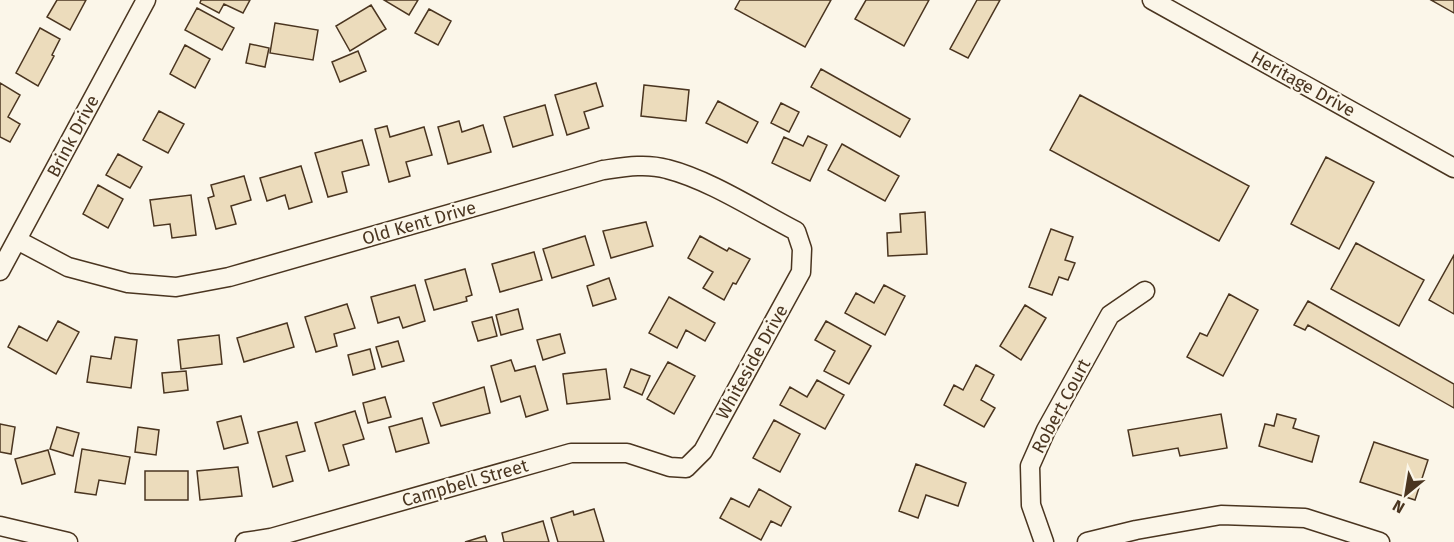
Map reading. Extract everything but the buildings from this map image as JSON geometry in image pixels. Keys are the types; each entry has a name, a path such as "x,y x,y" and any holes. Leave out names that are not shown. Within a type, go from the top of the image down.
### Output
{"street":[{"name":"Brink Drive","path":"0,271 146,0"},
{"name":"Heritage Drive","path":"1152,0 1454,168"},
{"name":"Old Kent Drive","path":"17,240 68,267 128,283 176,287 229,277 603,170 637,166 666,168 696,178 796,231 802,249"},
{"name":"Whiteside Drive","path":"686,468 703,450 801,272 802,249"},
{"name":"Robert Court","path":"1044,542 1031,505 1030,466 1046,430 1110,315 1145,291"},
{"name":"Campbell Street","path":"246,542 271,538 571,453 627,453 670,467 686,468"},
{"path":"1088,542 1136,530 1221,515 1305,518 1380,542"},
{"path":"0,526 68,542"}]}
